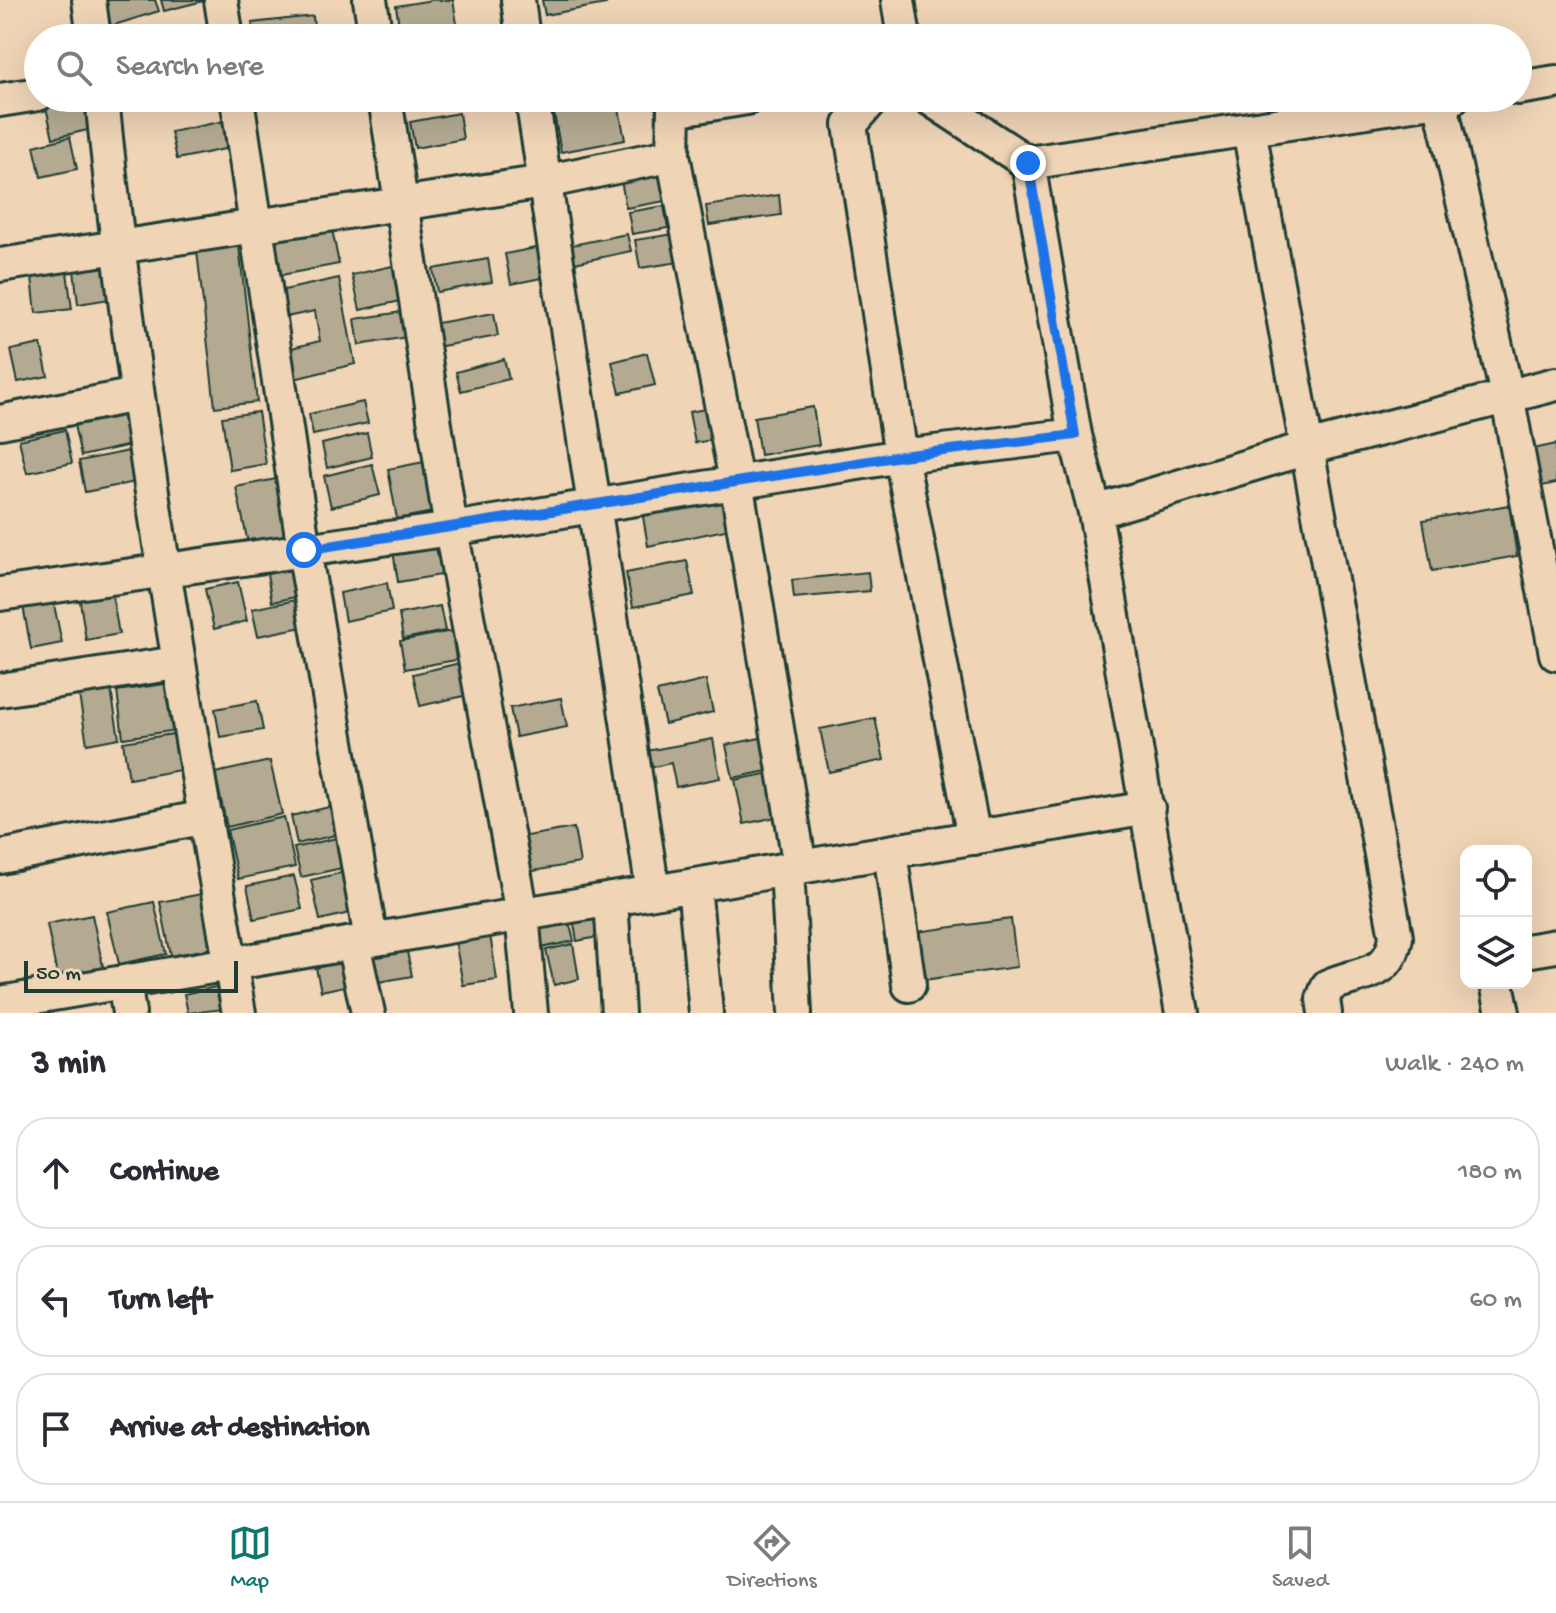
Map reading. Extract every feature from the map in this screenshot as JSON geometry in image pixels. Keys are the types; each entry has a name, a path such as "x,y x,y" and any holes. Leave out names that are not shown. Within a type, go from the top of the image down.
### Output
{"street":[{"path":"89,0 92,24"},
{"path":"221,0 225,24"},
{"path":"370,0 374,24"},
{"path":"518,0 521,24"},
{"path":"898,0 902,24"},
{"path":"1532,86 1556,82"},
{"path":"0,100 24,96"},
{"path":"103,112 136,395 177,663 239,1013"},
{"path":"239,112 362,941 368,1013"},
{"path":"387,112 451,529 522,914 531,1013"},
{"path":"534,112 653,892"},
{"path":"674,112 673,155 736,481 794,868 795,1013"},
{"path":"861,112 850,125 901,456 974,838"},
{"path":"950,112 1028,163 1361,112"},
{"path":"1449,112 1556,654"},
{"path":"1249,129 1396,937 1393,953 1385,966 1328,986 1323,999 1325,1013"},
{"path":"0,265 544,182 673,155"},
{"path":"1028,163 1075,435 1095,512 1182,1013"},
{"path":"1095,512 1307,448 1556,384"},
{"path":"0,422 136,395"},
{"path":"0,594 451,529 901,456 1075,435"},
{"path":"0,690 177,663"},
{"path":"0,1003 127,997 230,964 1148,808"},
{"path":"0,857 206,817"},
{"path":"890,852 909,985"},
{"path":"694,885 706,1013"},
{"path":"611,899 618,1013"},
{"path":"1532,950 1556,946"},
{"path":"1498,989 1503,1013"}],"building":[{"path":"104,0 155,0 159,11 110,24"},
{"path":"161,0 207,0 164,11"},
{"path":"453,0 457,24 399,24 396,6"},
{"path":"542,0 605,0 606,4 545,15"},
{"path":"313,16 314,24 252,24"},
{"path":"47,112 89,112 92,129 53,138"},
{"path":"554,112 620,112 625,140 561,152"},
{"path":"459,113 463,139 415,148 410,122"},
{"path":"234,119 239,146 177,159 171,132"},
{"path":"70,137 77,169 41,177 34,146"},
{"path":"665,172 671,200 626,208 621,180"},
{"path":"779,195 781,215 709,225 706,206"},
{"path":"664,206 668,228 632,234 628,212"},
{"path":"330,219 339,264 281,275 272,231"},
{"path":"681,233 686,261 640,268 635,240"},
{"path":"627,234 631,251 570,264 567,246"},
{"path":"239,246 257,402 215,407 197,251"},
{"path":"541,247 547,277 511,284 505,254"},
{"path":"488,259 492,282 437,292 433,269"},
{"path":"106,265 110,299 78,304 74,270"},
{"path":"397,265 405,300 360,310 352,275"},
{"path":"67,272 72,309 36,313 32,277"},
{"path":"339,278 355,364 286,381 279,351 320,341 315,311 281,318 275,292"},
{"path":"409,311 413,336 359,345 355,319"},
{"path":"494,313 498,336 436,347 432,324"},
{"path":"41,344 48,376 18,382 11,350"},
{"path":"647,353 655,385 620,393 612,362"},
{"path":"504,359 509,379 461,391 456,372"},
{"path":"363,402 368,423 313,435 309,414"},
{"path":"813,407 819,445 760,455 754,417"},
{"path":"711,408 717,439 695,443 689,412"},
{"path":"258,412 266,464 230,470 222,417"},
{"path":"128,413 135,444 81,456 74,425"},
{"path":"65,430 72,463 27,473 19,440"},
{"path":"367,433 372,457 327,468 322,444"},
{"path":"1556,444 1556,483 1537,487 1529,450"},
{"path":"134,450 140,481 85,492 79,461"},
{"path":"429,461 438,511 397,519 388,469"},
{"path":"372,464 380,495 331,507 324,476"},
{"path":"276,479 287,535 248,543 236,487"},
{"path":"723,494 730,529 648,546 642,511"},
{"path":"1509,505 1517,556 1432,571 1423,520"},
{"path":"447,541 453,573 398,582 393,551"},
{"path":"687,561 694,595 633,607 626,573"},
{"path":"299,568 304,595 272,602 267,574"},
{"path":"868,572 870,591 794,598 792,580"},
{"path":"238,582 247,621 214,629 205,589"},
{"path":"387,583 392,611 345,621 340,593"},
{"path":"111,589 119,634 86,640 79,595"},
{"path":"301,599 307,626 258,636 252,609"},
{"path":"53,600 62,643 31,649 23,606"},
{"path":"440,606 445,631 403,639 399,614"},
{"path":"452,631 456,660 405,669 400,641"},
{"path":"460,663 468,695 420,706 413,674"},
{"path":"706,680 713,712 665,724 657,692"},
{"path":"171,683 177,730 123,738 117,691"},
{"path":"110,684 119,738 87,744 78,689"},
{"path":"561,698 567,727 516,737 510,708"},
{"path":"257,701 263,730 220,737 215,709"},
{"path":"875,718 884,760 829,772 820,729"},
{"path":"173,734 180,770 129,779 123,742"},
{"path":"770,736 777,769 733,778 726,745"},
{"path":"713,739 720,778 676,787 671,763 649,768 646,751"},
{"path":"270,761 282,814 227,827 215,773"},
{"path":"776,772 785,815 744,824 735,780"},
{"path":"342,804 348,832 297,844 291,816"},
{"path":"284,817 295,867 238,879 227,830"},
{"path":"574,828 580,863 527,872 521,837"},
{"path":"345,836 351,866 301,877 294,848"},
{"path":"349,871 358,911 320,920 311,880"},
{"path":"294,876 302,909 254,919 247,886"},
{"path":"212,892 223,946 171,956 160,902"},
{"path":"154,902 166,954 119,964 107,912"},
{"path":"603,912 608,935 577,941 573,918"},
{"path":"92,915 104,971 58,981 47,924"},
{"path":"568,918 574,941 541,948 536,925"},
{"path":"1011,919 1017,967 923,980 916,932"},
{"path":"490,935 497,980 463,985 455,940"},
{"path":"573,944 579,979 554,985 546,950"},
{"path":"406,947 412,976 373,983 368,954"},
{"path":"349,960 354,984 321,991 316,968"},
{"path":"220,986 225,1009 188,1013 184,994"}],"route":[{"path":"304,550 901,456 1075,435 1028,163"}]}
